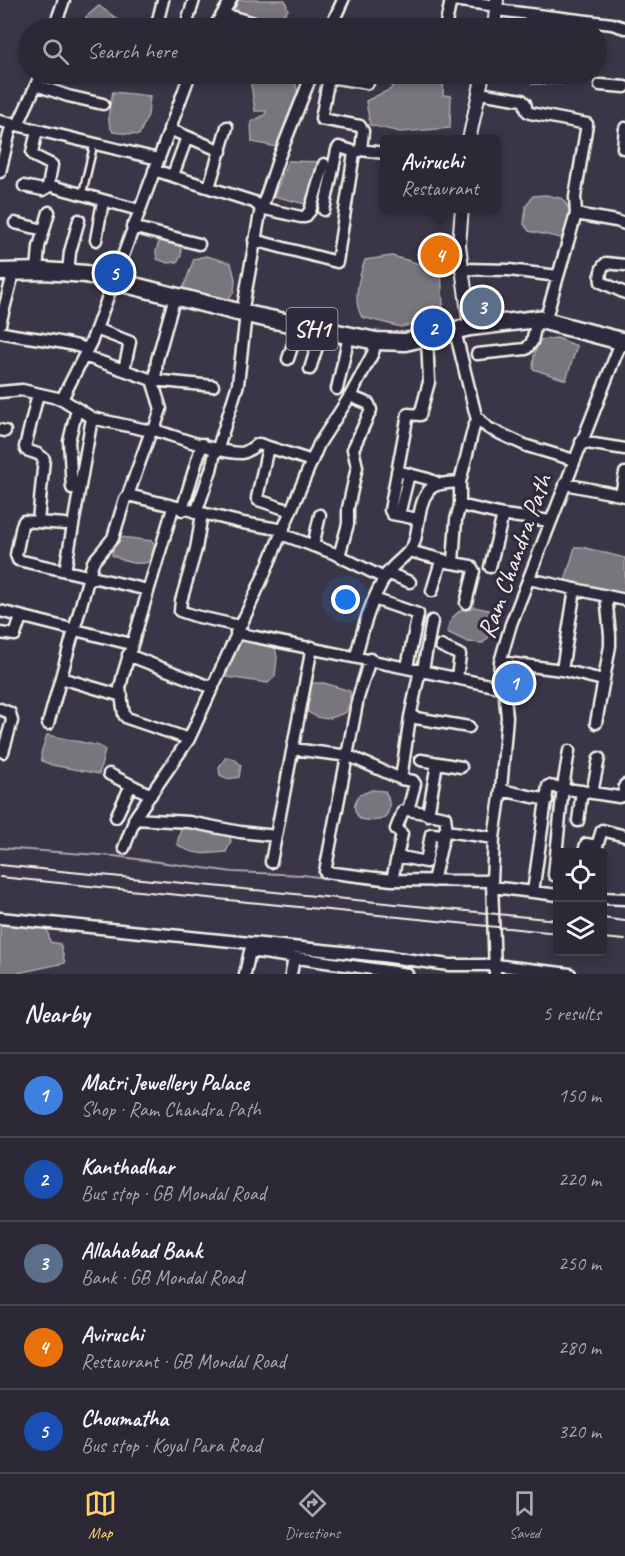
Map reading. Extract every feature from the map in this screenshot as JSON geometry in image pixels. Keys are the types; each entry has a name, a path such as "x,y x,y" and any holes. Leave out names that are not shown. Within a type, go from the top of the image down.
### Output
{"main road":[{"name":"SH1","path":"7,271 86,274 298,326 376,341 405,342 462,329 541,320 623,342"}],"street":[{"path":"58,18 64,0"},
{"path":"158,18 163,0"},
{"path":"188,18 194,0"},
{"path":"220,18 231,0"},
{"path":"335,18 343,0"},
{"path":"448,18 454,0 497,5 545,18"},
{"path":"223,14 237,18"},
{"path":"607,26 625,28"},
{"path":"62,399 96,329 186,84"},
{"path":"308,84 261,208 244,313 238,384 199,514 196,549 180,611 238,630 504,687"},
{"path":"254,240 337,262 363,131 360,126 321,118 328,84"},
{"path":"470,135 481,84"},
{"path":"0,172 15,124 36,85 68,96 103,104"},
{"path":"600,85 625,87"},
{"path":"477,354 526,349 532,342 558,276 576,214 575,197 587,124 531,113 527,111 522,100 479,93"},
{"path":"0,121 158,159"},
{"path":"209,187 227,127"},
{"path":"623,148 625,128"},
{"path":"169,129 221,151"},
{"path":"24,186 43,190 48,186 52,165 32,153 37,130"},
{"path":"173,175 187,137"},
{"path":"324,210 337,150 343,147 380,153"},
{"path":"154,170 254,202 261,208 305,217 310,211 324,164"},
{"path":"48,186 139,210"},
{"path":"96,240 103,201"},
{"path":"37,271 39,247 49,212"},
{"path":"462,213 459,245 462,329 478,418 488,428 526,446 574,460"},
{"path":"576,214 625,224"},
{"path":"68,273 70,252 78,220"},
{"path":"15,223 44,230"},
{"path":"132,227 199,244"},
{"path":"625,265 606,263 600,277 601,282 625,293"},
{"path":"461,269 509,270 558,276"},
{"path":"0,324 7,271"},
{"path":"48,724 91,576 93,562 112,538 124,499 128,495 161,409 153,380 175,296"},
{"path":"288,359 298,326"},
{"path":"96,329 130,342 124,370"},
{"path":"310,369 322,331"},
{"path":"0,332 29,339 68,342 124,370 153,380 213,386"},
{"path":"336,389 349,336"},
{"path":"418,519 392,514 390,510 408,414 420,415 429,382 427,338"},
{"path":"124,848 134,819 189,739 283,532 319,444 350,396 373,354 376,341"},
{"name":"Ram Chandra Path","path":"495,969 492,884 494,838 501,790 507,717 504,687 499,674 500,662 511,624 574,460 623,342"},
{"path":"0,392 22,390 62,399 92,418 153,430 217,448 241,453 259,444 312,461"},
{"path":"38,394 25,447 26,450 44,459 38,521"},
{"path":"339,556 347,530 348,508 357,466 353,449 371,410 369,404 350,396"},
{"path":"72,488 69,441 77,409"},
{"path":"65,571 92,418"},
{"path":"449,561 460,506 460,482 478,418"},
{"path":"581,442 625,449"},
{"path":"189,739 127,718 124,715 120,688 148,590 202,444"},
{"path":"268,447 257,498 291,512"},
{"path":"397,471 440,484"},
{"path":"565,484 623,495 625,473"},
{"path":"399,515 409,474"},
{"path":"356,656 374,599 386,576 414,543 418,519 430,489 440,484 460,482"},
{"path":"128,495 177,509 283,532 386,576 410,582"},
{"path":"460,506 503,515 551,521"},
{"path":"313,546 320,515"},
{"path":"490,567 503,515"},
{"path":"65,524 24,521 16,555 18,560 148,590"},
{"path":"409,551 471,566 474,571 466,603"},
{"path":"432,591 439,564 449,561"},
{"path":"529,579 625,600"},
{"path":"562,670 575,589"},
{"path":"596,723 610,635 606,596"},
{"path":"374,599 417,614 408,667"},
{"path":"0,611 74,630 130,650 213,688"},
{"path":"0,633 15,635 21,617"},
{"path":"401,779 410,717 432,621"},
{"path":"441,646 460,655 457,678"},
{"path":"271,862 312,647"},
{"path":"370,659 358,698 349,756 325,872 392,880 492,884 553,894"},
{"path":"500,662 562,670 603,680"},
{"path":"61,678 122,696"},
{"path":"0,709 10,713 12,721 3,752"},
{"path":"410,717 470,727"},
{"path":"293,749 349,756 415,783 408,808 403,811 396,829 402,834 392,880"},
{"path":"557,848 569,751"},
{"path":"578,821 598,758"},
{"path":"421,760 461,767"},
{"path":"428,815 438,763"},
{"path":"109,774 151,795"},
{"path":"116,817 131,785"},
{"path":"533,892 548,786 621,797 625,785"},
{"path":"501,790 547,800"},
{"path":"408,808 410,811 446,818 445,832 433,881"},
{"path":"134,819 189,822 276,836"},
{"path":"585,848 586,844 597,846 602,830 625,836"},
{"path":"397,856 426,862 431,834 447,831 494,838"},
{"path":"607,898 625,899"},
{"path":"0,918 250,947 570,974"},
{"path":"250,947 344,970 407,974"},
{"path":"246,974 250,947"},
{"path":"291,974 294,958"}],"lane":[{"path":"82,195 94,144"}],"shaded area":[{"path":"236,0 285,0 288,10 279,18 255,18 236,10"},
{"path":"99,6 116,18 86,18"},
{"path":"251,84 296,84 299,100 286,143 277,147 252,142 251,122 265,115 266,111 255,111"},
{"path":"394,84 444,84 443,95 451,96 450,128 400,132 370,125 366,101 391,89"},
{"path":"113,92 150,96 148,115 139,135 113,132 109,117"},
{"path":"288,161 326,162 313,206 274,196"},
{"path":"546,195 563,199 569,209 566,232 561,238 529,231 524,224 526,206 533,196"},
{"path":"171,239 181,243 181,256 177,262 168,263 157,259 156,251 159,242"},
{"path":"206,256 231,263 235,279 234,292 228,299 183,289 194,259"},
{"path":"392,256 441,270 443,306 433,320 401,327 362,317 357,304 357,296 365,260"},
{"path":"557,338 577,346 566,380 533,369 534,355 540,340"},
{"path":"121,537 152,541 156,546 153,560 132,563 112,555 114,541"},
{"path":"575,547 625,558 625,595 607,594 565,581"},
{"path":"469,606 488,610 496,617 494,631 483,643 468,642 447,632 454,616"},
{"path":"241,638 275,647 277,658 275,676 268,683 226,677 235,646"},
{"path":"312,683 324,683 350,691 350,703 346,712 327,718 308,712 307,697"},
{"path":"47,735 99,746 105,750 99,774 42,761 41,753"},
{"path":"226,757 234,759 241,765 239,777 228,779 220,775 219,767"},
{"path":"372,790 385,791 389,810 380,820 360,819 355,810 356,802 359,795"},
{"path":"195,826 229,833 231,841 226,852 207,854 194,852 177,844 181,829"},
{"path":"0,925 47,928 50,942 60,944 65,963 13,974 0,974"}],"waterway":[{"path":"0,848 114,856 233,872 303,875 375,885 384,884"}],"railway":[{"path":"0,865 553,920"},
{"path":"0,877 553,932"},
{"path":"607,919 625,921"},
{"path":"607,938 625,940"}],"place":[{"name":"Aviruchi","path":"440,255"},
{"name":"Choumatha","path":"114,273"},
{"name":"Allahabad Bank","path":"482,307"},
{"name":"Kanthadhar","path":"433,328"},
{"name":"Matri Jewellery Palace","path":"514,683"}]}
